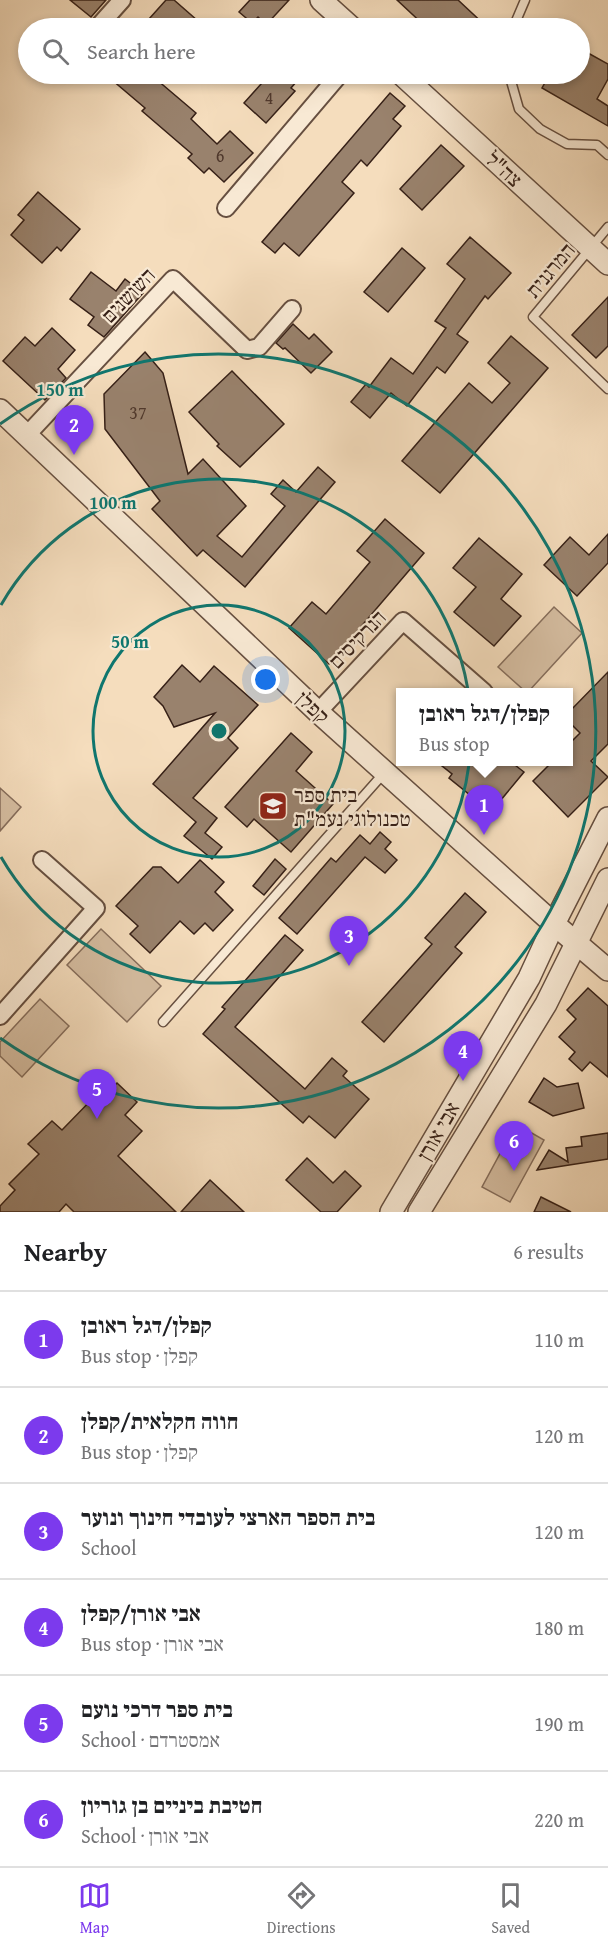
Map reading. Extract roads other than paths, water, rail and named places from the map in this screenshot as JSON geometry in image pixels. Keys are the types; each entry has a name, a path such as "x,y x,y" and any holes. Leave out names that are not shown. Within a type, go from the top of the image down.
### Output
{"street":[{"path":"106,18 122,0"},
{"path":"321,0 341,18"},
{"path":"226,208 331,84"},
{"name":"צה\"ל","path":"412,84 608,264"},
{"name":"השושנים","path":"26,436 172,279 247,350 260,347 292,309"},
{"name":"קפלן","path":"0,410 318,712 608,970"},
{"name":"הנרקיסים","path":"318,712 403,621 478,688"},
{"name":"אבי אורן","path":"391,1212 529,978 608,818"},
{"path":"0,1016 96,908 42,860"},
{"name":"אבי אורן","path":"419,1212 546,1004 608,879"}],"lane":[{"path":"517,18 525,0"},
{"path":"512,84 519,109 540,129 567,144 597,145 607,153"},
{"path":"591,248 608,227"},
{"name":"המרגנית","path":"591,248 533,317 608,389"},
{"path":"163,1022 385,772"}],"place":[{"name":"חווה חקלאית/קפלן","path":"74,455"},
{"name":"בית ספר טכנולוגי נעמ\"ת","path":"273,806"},
{"name":"קפלן/דגל ראובן","path":"484,835"},
{"name":"בית הספר הארצי לעובדי חינוך ונוער","path":"349,966"},
{"name":"אבי אורן/קפלן","path":"463,1081"},
{"name":"בית ספר דרכי נועם","path":"97,1119"},
{"name":"חטיבת ביניים בן גוריון","path":"514,1171"}]}
